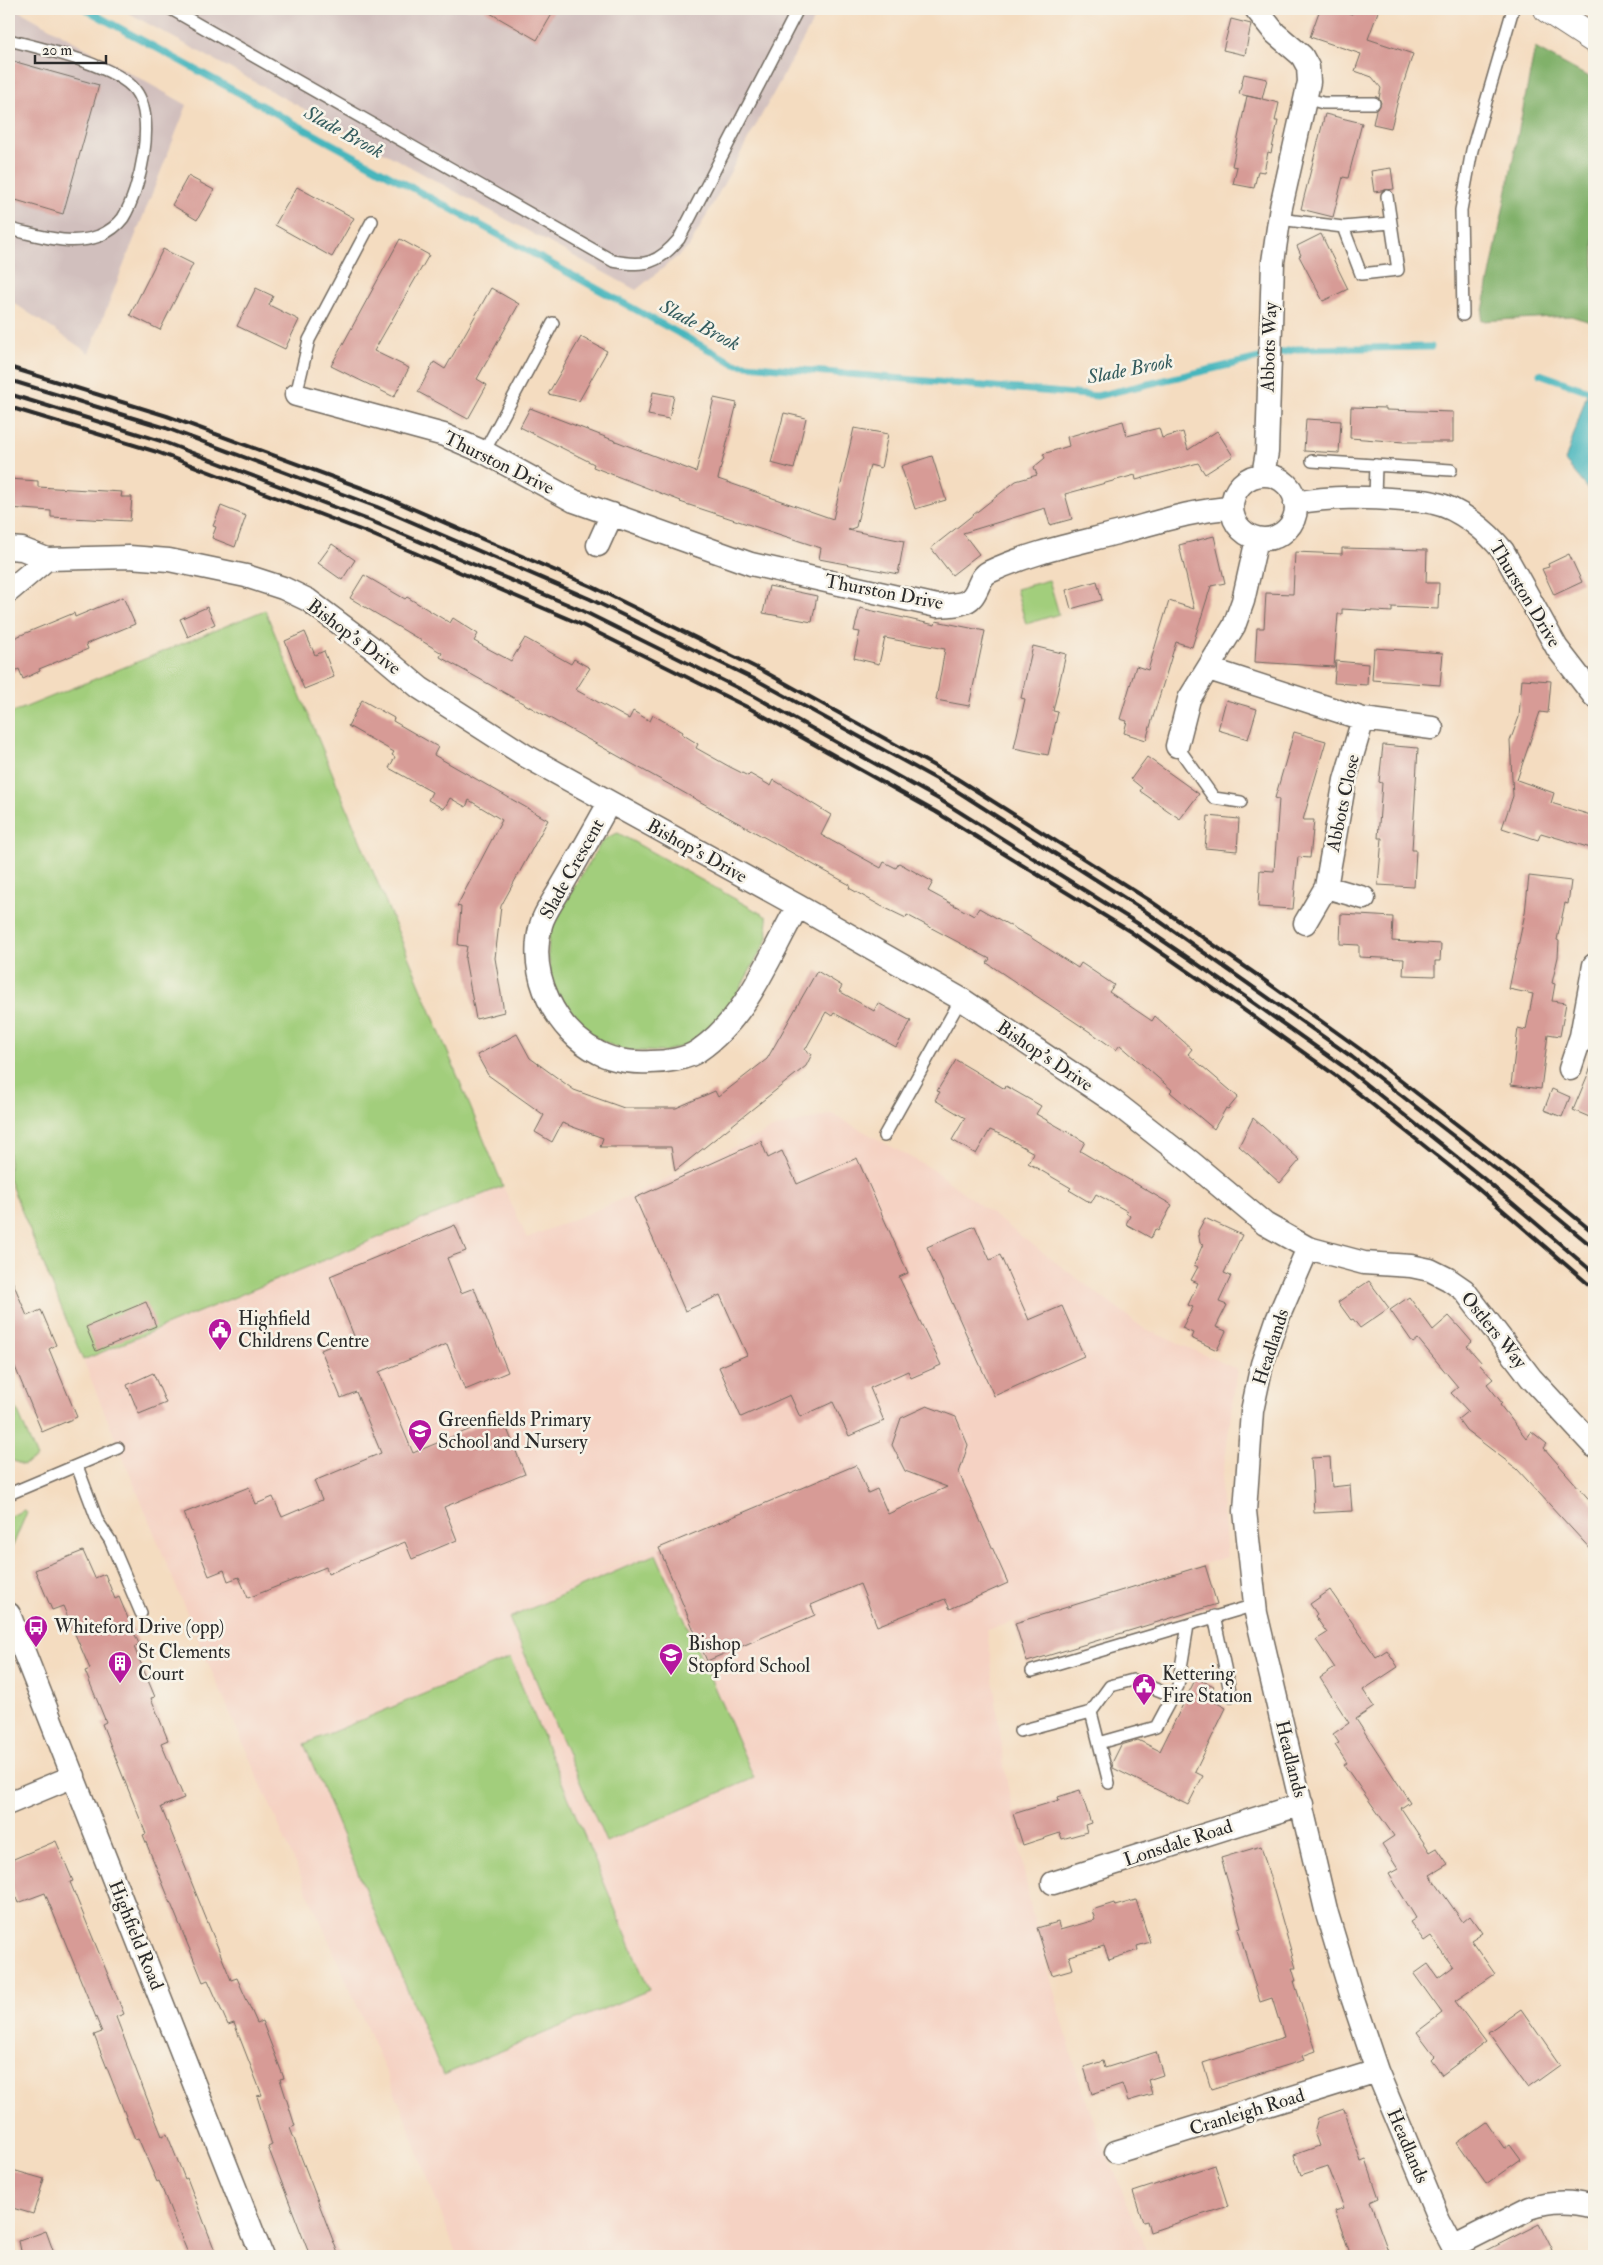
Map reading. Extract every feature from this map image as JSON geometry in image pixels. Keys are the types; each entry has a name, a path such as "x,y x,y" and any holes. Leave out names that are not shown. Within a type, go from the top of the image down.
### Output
{"highway":[{"path":"1548,9 1594,39"}],"street":[{"name":"Abbots Way","path":"1256,9 1275,33 1302,56 1308,67 1309,82 1279,220 1273,262 1267,452 1263,475"},
{"name":"Thurston Drive","path":"296,394 444,435 484,452 574,501 750,564 937,606 957,605 972,598 980,580 987,573 1017,561 1178,516 1207,509 1232,508"},
{"path":"1263,475 1280,480 1288,486 1293,494 1295,514 1285,531 1267,539 1258,539 1248,535 1240,528 1234,520 1232,508 1236,490 1251,478 1263,475"},
{"name":"Thurston Drive","path":"1295,503 1327,497 1375,498 1435,503 1463,516 1492,537 1503,551 1557,648 1594,696"},
{"path":"598,545 612,514"},
{"path":"1177,746 1189,699 1234,626 1252,569 1258,539"},
{"name":"Bishop's Drive","path":"9,548 22,549 47,559 129,557 169,560 246,576 282,588 308,600 420,688 526,756 798,906 961,999 1113,1101 1191,1162 1265,1224 1308,1248"},
{"path":"9,591 47,559"},
{"path":"1209,669 1363,720 1432,728"},
{"name":"Abbots Close","path":"1305,923 1326,887 1345,780 1363,720"},
{"name":"Slade Crescent","path":"609,803 541,925 538,949 544,991 555,1013 574,1035 600,1054 634,1063 663,1062 696,1052 718,1036 742,1008 798,906"},
{"path":"1326,887 1364,898"},
{"path":"1570,1069 1588,1038 1594,965"},
{"name":"Ostlers Way","path":"1308,1248 1364,1262 1411,1266 1430,1270 1464,1290 1532,1378 1594,1446"},
{"name":"Headlands","path":"1308,1248 1274,1329 1262,1364 1252,1411 1245,1511 1255,1605 1327,1914 1377,2071 1439,2220 1455,2251"},
{"name":"Highfield Road","path":"9,1614 262,2256"},
{"path":"9,1804 74,1776"},
{"name":"Lonsdale Road","path":"1053,1883 1302,1804"},
{"name":"Cranleigh Road","path":"1116,2152 1377,2071"},
{"path":"1455,2251 1530,2208 1543,2203 1561,2201 1594,2207"}],"lane":[{"path":"172,9 613,261 636,265 653,261 669,251 679,239 798,9"},
{"path":"1463,315 1461,210 1472,150 1513,9"},
{"path":"9,40 58,53 105,71 125,81 135,90 146,116 146,134 135,193 122,219 114,228 84,240 68,241 9,229"},
{"path":"1305,98 1323,102 1374,103"},
{"path":"1343,227 1361,274 1398,270 1387,196"},
{"path":"1279,220 1343,227 1391,223"},
{"path":"296,394 309,340 372,221"},
{"path":"484,452 554,323"},
{"path":"1312,461 1451,470"},
{"path":"1375,498 1376,465"},
{"path":"1177,746 1214,798 1241,802"},
{"path":"884,1136 961,999"},
{"path":"9,1494 118,1448"},
{"path":"76,1466 98,1522 110,1540 141,1613"},
{"path":"1032,1671 1255,1605"},
{"path":"1214,1616 1231,1696"},
{"path":"1099,1743 1156,1728 1178,1686 1188,1624"},
{"path":"1020,1731 1091,1712 1110,1686 1133,1680 1173,1696"},
{"path":"1091,1712 1110,1783"}],"shaded area":[{"path":"9,9 16,9 187,105 89,353 14,303 9,302"},
{"path":"121,9 820,9 689,247 636,290"},
{"name":"Bishop Stopford School","path":"832,1114 932,1169 1143,1328 1237,1369 1221,1489 1227,1557 987,1630 1004,1766 1032,1913 1082,2090 1148,2256 457,2256 402,2109 196,1635 83,1360 503,1186 527,1238 611,1204 775,1128","holes":["744,1507 745,1509 323,1687"]}],"green space":[{"path":"1535,48 1594,80 1594,323 1571,316 1481,321"},
{"path":"1049,580 1059,614 1026,624 1016,589"},
{"path":"265,610 503,1186 83,1360 9,1180 9,714"},
{"path":"618,833 767,917 768,938 732,1003 713,1026 699,1038 684,1046 663,1052 621,1050 598,1039 577,1024 565,1010 557,995 551,976 548,953 549,936 554,920 601,843 608,837"},
{"path":"9,1390 37,1458 23,1465 9,1459 9,1423 16,1420 9,1401"},
{"path":"24,1510 27,1512 9,1555 9,1517"},
{"path":"656,1554 754,1778 606,1842 509,1618"},
{"path":"510,1658 649,1990 443,2075 304,1744"}],"water":[{"path":"1594,372 1594,496 1565,461"}],"building":[{"path":"483,9 555,9 537,40"},
{"path":"1320,9 1337,9 1352,14 1353,9 1379,9 1368,39 1413,54 1391,128 1373,124 1376,110 1381,103 1379,98 1381,88 1372,77 1355,71 1361,54 1310,37"},
{"path":"1231,19 1251,24 1245,55 1223,50"},
{"path":"9,60 99,85 63,214 9,198"},
{"path":"1244,74 1267,79 1262,99 1279,103 1275,121 1278,121 1271,153 1268,152 1264,172 1258,171 1254,188 1233,184 1237,167 1232,166 1247,96 1261,99 1239,94"},
{"path":"1325,114 1362,123 1348,178 1343,177 1333,217 1301,209"},
{"path":"1391,168 1394,189 1374,192 1371,171"},
{"path":"188,176 214,190 197,220 172,205"},
{"path":"297,187 354,218 332,257 275,225"},
{"path":"1321,234 1348,289 1323,301 1299,256 1301,255 1297,246"},
{"path":"400,239 429,255 374,351 409,368 394,397 331,366"},
{"path":"163,249 193,264 160,330 130,315"},
{"path":"256,288 273,296 269,305 299,320 285,349 237,326"},
{"path":"491,288 519,304 477,379 487,385 468,419 418,392 434,362 445,369"},
{"path":"581,337 607,351 579,401 548,394"},
{"path":"653,392 674,396 669,419 648,415"},
{"path":"714,398 737,403 718,479 833,519 854,428 888,434 881,468 870,465 856,527 848,530 904,541 898,574 819,559 821,548 680,502 593,467 594,464 520,427 530,408 696,472"},
{"path":"1351,407 1453,412 1453,442 1404,442 1350,438"},
{"path":"784,413 806,418 794,469 771,463"},
{"path":"1306,419 1341,421 1339,453 1304,451"},
{"path":"1123,421 1127,436 1159,428 1162,438 1183,432 1188,450 1217,431 1233,456 1205,474 1198,463 1136,480 1135,475 1065,494 1072,519 1050,525 1045,508 963,533 979,554 952,575 931,548 1016,481 1037,475 1034,467 1045,458 1043,454 1069,446 1067,437"},
{"path":"932,456 946,500 915,509 901,466"},
{"path":"9,479 38,481 38,487 122,492 121,497 132,497 130,521 51,517 51,511 9,508"},
{"path":"221,506 246,516 235,547 212,538 216,527 213,526"},
{"path":"1214,536 1225,583 1211,586 1192,647 1176,642 1146,740 1124,733 1127,721 1120,719 1136,666 1148,670 1169,601 1194,609 1179,545"},
{"path":"332,544 355,560 342,580 318,563"},
{"path":"1342,548 1427,550 1426,583 1439,583 1438,609 1392,607 1392,612 1342,609 1342,614 1338,614 1334,667 1255,662 1257,628 1264,628 1266,593 1293,594 1295,552 1342,554"},
{"path":"1569,554 1582,582 1554,595 1542,569 1549,567 1548,564"},
{"path":"364,575 405,599 407,597 450,623 453,618 478,634 474,641 511,661 525,638 571,664 574,659 590,668 576,690 629,719 633,711 650,721 653,715 683,732 682,734 698,744 696,748 730,767 748,776 750,774 771,786 774,780 831,815 821,835 881,868 884,862 896,868 899,863 933,882 928,891 974,916 979,908 1030,937 1078,968 1081,963 1114,985 1109,992 1152,1021 1155,1016 1192,1049 1188,1054 1238,1097 1228,1109 1226,1108 1214,1129 1170,1092 1172,1090 1120,1045 1116,1050 987,963 990,959 907,915 906,918 881,906 849,888 850,885 440,657 442,653 350,598"},
{"path":"1097,581 1102,600 1071,609 1066,590"},
{"path":"769,586 817,596 812,622 763,613"},
{"path":"123,597 135,624 86,644 88,649 39,669 40,671 23,679 19,669 9,674 9,640 74,613 75,617"},
{"path":"207,607 215,624 188,637 180,619"},
{"path":"860,608 935,625 936,621 985,631 969,706 936,700 945,649 885,638 879,664 854,658 860,632 854,631"},
{"path":"305,632 315,655 324,651 334,677 304,689 285,641"},
{"path":"1033,646 1066,654 1053,711 1058,712 1048,755 1014,748 1025,699 1021,698"},
{"path":"1374,648 1443,653 1440,685 1372,680"},
{"path":"1336,661 1368,664 1367,685 1334,683"},
{"path":"1522,679 1551,681 1548,713 1540,712 1517,780 1554,793 1551,803 1594,816 1594,849 1541,833 1538,840 1502,828 1513,796 1510,741 1519,717"},
{"path":"362,700 394,718 393,721 438,747 434,755 548,820 501,906 495,958 504,1012 476,1019 465,959 467,946 458,945 461,907 457,906 502,820 469,800 466,807 450,798 444,809 428,800 432,792 389,768 395,757 392,755 394,752 348,726"},
{"path":"1226,700 1257,709 1248,739 1218,730"},
{"path":"1294,732 1326,741 1303,820 1314,820 1310,858 1298,857 1293,909 1258,907 1260,870 1274,871 1279,799 1275,798"},
{"path":"1383,745 1418,748 1412,850 1416,850 1414,887 1378,885 1382,838 1378,838 1382,783 1379,782"},
{"path":"1147,757 1199,794 1180,819 1140,791 1142,788 1131,779"},
{"path":"1208,816 1239,819 1237,851 1205,848"},
{"path":"1529,876 1571,881 1568,904 1565,903 1557,940 1559,941 1558,957 1552,983 1555,984 1552,1001 1566,1003 1560,1036 1548,1034 1541,1089 1511,1085 1518,1028 1526,1030 1533,994 1509,989 1525,913"},
{"path":"1341,914 1393,917 1392,941 1441,944 1440,961 1435,961 1435,976 1403,975 1404,959 1359,957 1359,945 1340,944"},
{"path":"817,971 842,986 839,991 874,1011 878,1003 911,1021 896,1047 834,1013 832,1016 826,1012 805,1050 812,1054 806,1066 675,1171 671,1147 600,1147 603,1138 562,1123 552,1142 535,1132 544,1115 488,1075 477,1055 517,1034 530,1058 574,1090 624,1108 676,1108 715,1091 718,1097 767,1059"},
{"path":"956,1060 1005,1089 1006,1086 1041,1106 1036,1114 1085,1142 1080,1151 1172,1205 1158,1231 1155,1229 1151,1238 1126,1224 1130,1216 1126,1213 1127,1211 1096,1194 1091,1203 1069,1190 1071,1188 1028,1163 1034,1153 1002,1135 990,1130 976,1154 952,1140 965,1118 935,1100 940,1092 937,1091"},
{"path":"1594,1060 1594,1119 1573,1110"},
{"path":"1552,1089 1570,1097 1562,1117 1544,1110"},
{"path":"1253,1118 1300,1160 1280,1183 1239,1146"},
{"path":"761,1141 768,1158 782,1151 797,1184 857,1158 908,1273 899,1277 941,1365 911,1378 908,1371 870,1388 884,1421 849,1436 833,1402 800,1417 790,1395 741,1417 719,1367 747,1355 720,1295 685,1311 635,1198"},
{"path":"1205,1218 1242,1235 1224,1273 1231,1276 1219,1302 1227,1305 1216,1327 1226,1331 1217,1350 1191,1338 1193,1333 1182,1328 1193,1307 1188,1305 1198,1283 1191,1280 1198,1267 1194,1265 1203,1244 1200,1243 1198,1231"},
{"path":"455,1225 466,1251 447,1258 461,1293 474,1288 508,1372 465,1390 447,1344 379,1372 413,1453 502,1416 525,1474 444,1507 457,1540 412,1559 405,1542 328,1574 326,1567 248,1598 239,1577 228,1581 224,1570 209,1576 184,1513 249,1487 256,1504 273,1497 282,1517 322,1500 314,1481 381,1453 356,1392 341,1398 321,1350 354,1336 330,1276"},
{"path":"975,1226 990,1260 1000,1255 1029,1320 1062,1306 1084,1356 994,1396 927,1247"},
{"path":"9,1273 27,1316 41,1310 56,1345 49,1349 77,1417 42,1432 13,1362 9,1364"},
{"path":"1369,1281 1389,1308 1360,1328 1353,1319 1351,1320 1338,1302"},
{"path":"1409,1297 1433,1330 1449,1316 1460,1328 1472,1342 1467,1346 1482,1363 1480,1365 1493,1379 1487,1384 1502,1403 1500,1405 1526,1438 1531,1431 1547,1444 1544,1448 1594,1505 1594,1553 1517,1469 1466,1430 1458,1419 1468,1411 1451,1393 1458,1387 1418,1339 1413,1343 1390,1310"},
{"path":"146,1302 156,1326 96,1351 86,1327"},
{"path":"153,1373 166,1403 139,1414 127,1385"},
{"path":"927,1406 956,1417 968,1445 959,1473 1008,1583 950,1609 945,1599 877,1626 860,1584 811,1605 815,1615 707,1661 659,1548 856,1465 868,1493 877,1489 888,1514 947,1487 905,1471 892,1445 901,1418"},
{"path":"1330,1457 1332,1487 1350,1485 1352,1511 1314,1513 1311,1458"},
{"path":"83,1551 95,1578 105,1574 115,1599 119,1597 139,1644 134,1647 155,1697 151,1698 168,1740 161,1743 184,1798 161,1807 231,1980 237,1978 257,2023 262,2021 284,2078 280,2079 295,2126 290,2128 339,2256 310,2256 268,2147 272,2145 257,2096 262,2095 234,2023 228,2025 208,1980 203,1982 143,1835 146,1834 102,1724 106,1722 85,1671 90,1669 63,1606 52,1610 35,1570"},
{"path":"1205,1565 1217,1604 1027,1662 1015,1623"},
{"path":"1330,1590 1376,1657 1387,1650 1398,1667 1363,1690 1374,1707 1356,1719 1410,1802 1401,1808 1430,1852 1437,1848 1448,1864 1430,1875 1463,1922 1470,1916 1482,1933 1471,1940 1495,1974 1455,2001 1486,2042 1442,2075 1431,2060 1435,2056 1417,2032 1442,2013 1414,1974 1428,1964 1438,1978 1453,1967 1431,1936 1424,1941 1410,1922 1416,1918 1389,1874 1398,1869 1382,1844 1394,1836 1344,1765 1347,1763 1335,1745 1339,1743 1333,1734 1349,1723 1320,1678 1335,1668 1316,1640 1327,1633 1315,1616 1317,1614 1310,1604"},
{"path":"1196,1678 1214,1686 1208,1698 1226,1708 1195,1772 1203,1776 1188,1805 1113,1768 1112,1763 1121,1745 1138,1740 1160,1751"},
{"path":"1080,1790 1091,1823 1085,1825 1087,1832 1062,1839 1060,1833 1023,1845 1013,1814 1059,1800 1058,1797"},
{"path":"56,1841 73,1881 70,1882 124,2014 116,2017 148,2101 162,2136 167,2134 185,2179 187,2178 217,2256 189,2256 159,2181 157,2182 138,2138 135,2139 94,2035 102,2032 45,1893 18,1903 9,1879 9,1861"},
{"path":"1261,1846 1296,1968 1292,1968 1296,1981 1294,1981 1316,2051 1302,2056 1304,2060 1211,2089 1203,2063 1284,2037 1272,1998 1260,2002 1238,1928 1241,1927 1221,1858"},
{"path":"1136,1900 1150,1942 1137,1946 1138,1950 1109,1960 1104,1946 1069,1956 1073,1969 1052,1975 1037,1928 1058,1922 1060,1930 1095,1920 1092,1910 1114,1903 1115,1906"},
{"path":"1521,2009 1560,2065 1528,2088 1488,2032"},
{"path":"1156,2052 1163,2075 1148,2080 1152,2094 1128,2101 1122,2084 1092,2094 1084,2067 1103,2061 1105,2068"},
{"path":"1344,2109 1361,2162 1366,2160 1379,2198 1370,2202 1390,2256 1351,2256 1335,2211 1344,2208 1328,2166 1301,2175 1294,2155 1319,2146 1314,2132 1318,2118"},
{"path":"1486,2122 1504,2148 1510,2144 1521,2159 1486,2184 1457,2143"},
{"path":"1215,2165 1228,2206 1150,2232 1147,2221 1143,2222 1133,2192"},
{"path":"9,2169 44,2179 33,2214 9,2207"},
{"path":"1539,2224 1552,2250 1540,2256 1476,2256"},
{"path":"46,2231 55,2256 22,2256 19,2241"}],"waterway":[{"name":"Slade Brook","path":"85,9 735,364 1097,396 1297,349 1431,347"},
{"name":"Slade Brook","path":"1540,374 1594,393"}],"railway":[{"path":"9,367 167,416 381,495 593,587 765,672 956,778 1149,900 1360,1049 1594,1233"},
{"path":"9,380 166,428 377,507 590,599 760,682 949,786 1145,911 1352,1057 1594,1248"},
{"path":"9,394 161,441 371,521 581,610 754,696 942,801 1137,923 1244,996 1347,1069 1483,1178 1594,1273"},
{"path":"9,407 157,452 366,532 578,623 749,708 936,812 1131,932 1339,1078 1476,1187 1594,1289"}],"place":[{"name":"Highfield Childrens Centre","path":"220,1351"},
{"name":"Greenfields Primary School and Nursery","path":"420,1452"},
{"name":"Whiteford Drive (opp)","path":"36,1648"},
{"name":"Bishop Stopford School","path":"671,1676"},
{"name":"St Clements Court","path":"120,1684"},
{"name":"Kettering Fire Station","path":"1144,1706"}]}
